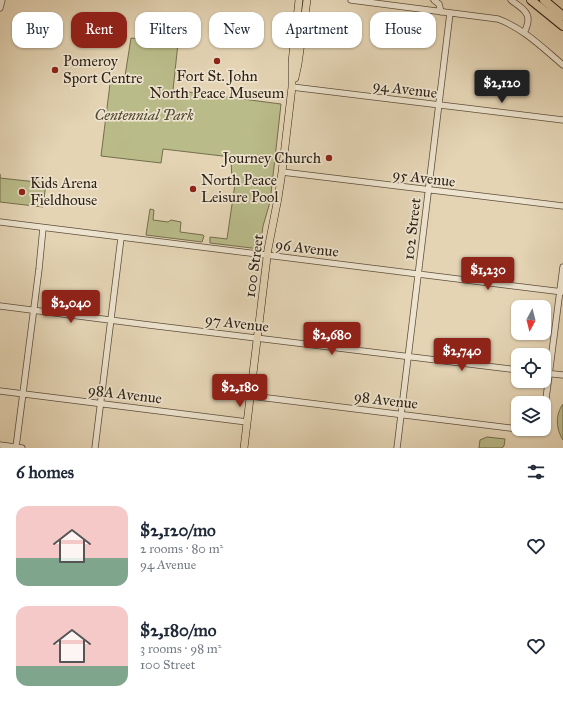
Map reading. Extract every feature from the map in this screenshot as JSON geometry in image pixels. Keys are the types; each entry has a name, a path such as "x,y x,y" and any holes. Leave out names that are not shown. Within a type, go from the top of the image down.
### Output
{"highway":[{"path":"531,0 563,26"},
{"path":"544,0 563,16"}],"main road":[{"name":"100 Street","path":"244,448 268,256 282,172 292,87 292,62 299,0"},
{"name":"100 Street","path":"292,87 298,64 307,0"}],"street":[{"path":"0,8 2,0"},
{"path":"351,0 498,19 524,33 563,65"},
{"path":"434,0 439,4 441,12"},
{"path":"511,0 526,12 528,16 524,33"},
{"name":"102 Street","path":"397,448 450,13"},
{"name":"94 Avenue","path":"292,87 563,120"},
{"name":"95 Avenue","path":"282,172 563,206"},
{"name":"96 Avenue","path":"0,222 561,292"},
{"path":"0,445 19,448 23,394 43,228"},
{"path":"95,448 121,238"},
{"path":"551,350 561,292 563,267"},
{"name":"97 Avenue","path":"0,306 511,369"},
{"path":"551,374 563,376"},
{"name":"98A Avenue","path":"0,391 247,422"},
{"name":"98 Avenue","path":"251,396 511,428"}],"green space":[{"name":"Centennial Park","path":"131,38 135,38 135,48 177,48 173,90 281,104 270,202 263,226 260,249 210,243 210,237 227,239 235,184 232,183 231,157 163,149 161,163 101,156 110,84 125,76"},
{"name":"Kids Arena Fieldhouse","path":"0,178 46,183 43,207 0,202"},
{"path":"150,209 154,210 153,220 168,222 171,220 181,222 180,232 203,235 202,242 146,235"},
{"path":"563,404 563,440 557,422 560,408"},
{"path":"487,437 505,439 504,446 502,448 479,448 480,440"}],"place":[{"name":"Fort St. John North Peace Museum","path":"217,61"},
{"name":"Pomeroy Sport Centre","path":"55,70"},
{"name":"Journey Church","path":"329,158"},
{"name":"North Peace Leisure Pool","path":"193,189"},
{"name":"Kids Arena Fieldhouse","path":"22,192"}]}
